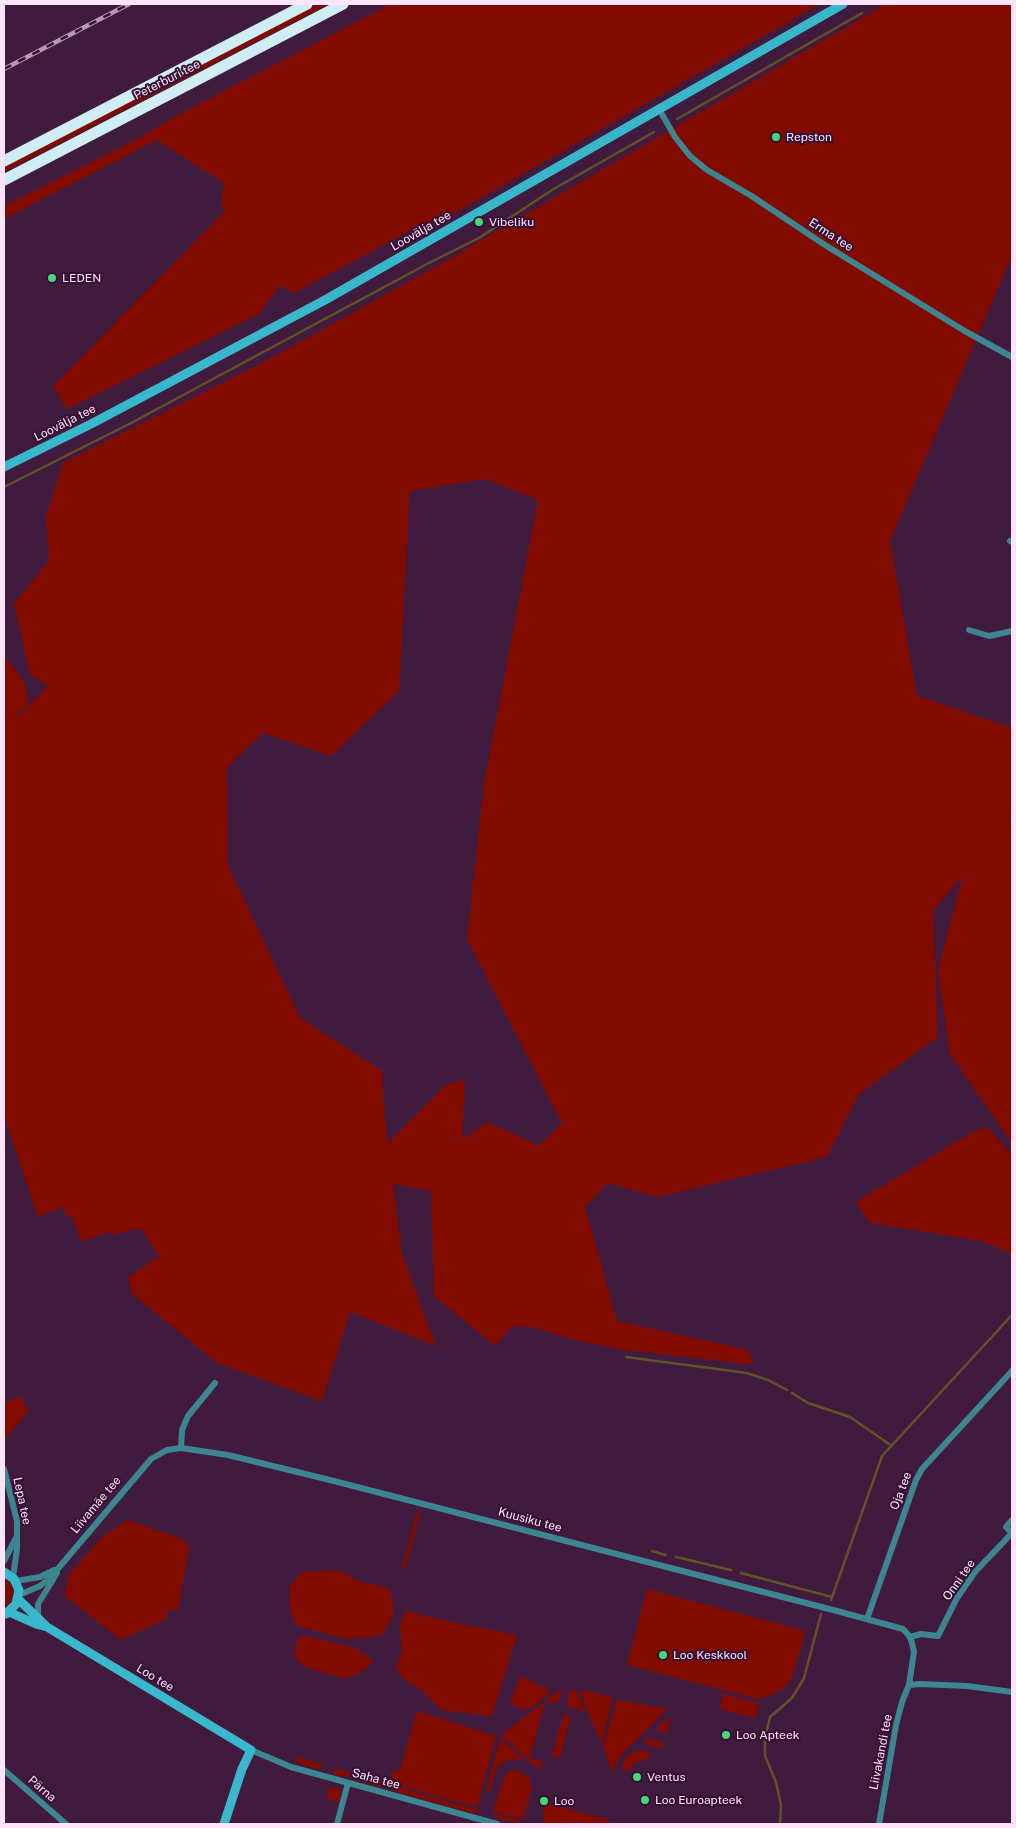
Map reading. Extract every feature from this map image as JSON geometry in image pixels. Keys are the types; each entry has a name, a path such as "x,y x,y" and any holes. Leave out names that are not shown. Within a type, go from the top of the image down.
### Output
{"highway":[{"name":"Peterburi tee","path":"4,161 307,4"},
{"name":"Peterburi tee","path":"4,180 343,4"}],"street":[{"name":"Loovälja tee","path":"4,467 91,424 325,300 843,4"},
{"name":"Erma tee","path":"659,109 675,137 690,156 707,170 750,195 825,245 963,330 1012,357"},
{"path":"970,630 989,636 1012,631"},
{"name":"Oja tee","path":"866,1619 916,1480 922,1469 1012,1371"},
{"path":"181,1448 182,1430 188,1416 215,1383"},
{"name":"Kuusiku tee","path":"151,1459 167,1450 181,1448 228,1455 334,1480 866,1619 903,1629 910,1636"},
{"name":"Liivamäe tee","path":"19,1597 45,1582 60,1567 151,1459"},
{"name":"Lepa tee","path":"4,1470 15,1509 17,1556 14,1579"},
{"name":"Onni tee","path":"910,1636 921,1634 938,1636 957,1598 975,1572 1012,1533 1006,1527 1012,1520"},
{"name":"Lepa tee","path":"4,1561 17,1537"},
{"path":"38,1616 38,1604 60,1567"},
{"name":"Liivamäe tee","path":"14,1579 40,1577 60,1567"},
{"path":"4,1572 14,1579 19,1597 16,1604 6,1614"},
{"name":"Loo tee","path":"19,1597 47,1627"},
{"name":"Loo tee","path":"6,1614 47,1627 251,1750"},
{"name":"Liivakandi tee","path":"879,1824 896,1725 909,1685 914,1652 910,1636"},
{"path":"909,1685 967,1686 1012,1692"},
{"path":"224,1824 242,1769 251,1750"},
{"name":"Saha tee","path":"251,1750 291,1767 473,1821 497,1824"},
{"name":"Pärna","path":"4,1770 66,1824"},
{"path":"337,1824 348,1783"}],"shaded area":[{"path":"319,4 329,4 4,172 4,167"},
{"path":"391,4 820,4 439,222 417,227 294,293 280,285 259,314 67,409 53,386 225,211 221,202 224,183 157,140 4,219 4,206 137,139 178,115"},
{"path":"886,4 1012,4 1012,255 890,541 917,696 1012,728 1012,803 1009,820 1012,822 1012,1143 950,1054 938,970 963,875 933,911 938,1037 859,1094 827,1157 657,1197 608,1183 585,1207 617,1321 748,1350 754,1365 619,1349 575,1340 532,1327 512,1326 495,1346 434,1296 431,1191 393,1184 402,1254 436,1346 350,1312 322,1401 217,1363 131,1293 128,1277 159,1256 141,1228 112,1235 110,1231 82,1242 72,1216 67,1218 63,1207 38,1217 4,1116 4,655 25,683 28,705 15,716 19,716 48,686 30,674 14,604 49,560 46,517 63,463 260,364 437,266","holes":["486,479 538,500 484,784 467,939 562,1123 539,1146 488,1122 462,1140 465,1080 447,1084 388,1143 382,1071 300,1018 228,866 227,767 263,733 331,756 399,691 410,491"]},
{"path":"987,1127 1012,1155 1012,1254 982,1241 870,1223 856,1202 973,1132"},
{"path":"20,1396 28,1411 4,1441 4,1404"},
{"path":"417,1511 420,1514 406,1567 402,1568"},
{"path":"127,1520 183,1539 189,1548 178,1610 168,1610 166,1619 121,1640 65,1596 68,1576 100,1539"},
{"path":"337,1570 361,1582 387,1587 392,1597 394,1614 381,1636 345,1639 297,1626 291,1615 289,1599 291,1584 303,1572"},
{"path":"4,1578 11,1584 13,1592 10,1603 4,1608"},
{"path":"647,1589 805,1631 794,1672 788,1683 781,1690 757,1699 627,1665"},
{"path":"406,1611 517,1635 492,1716 441,1710 424,1692 404,1679 396,1668 402,1650 400,1624"},
{"path":"301,1635 356,1648 373,1661 364,1670 346,1679 305,1667 295,1658 296,1644"},
{"path":"520,1676 551,1691 532,1708 521,1710 510,1702"},
{"path":"563,1688 558,1703 545,1702 530,1758 543,1762 541,1768 536,1767 501,1735"},
{"path":"570,1689 576,1691 585,1712 567,1706"},
{"path":"585,1690 613,1698 601,1744 580,1693"},
{"path":"723,1694 760,1704 755,1718 720,1709"},
{"path":"617,1700 668,1709 621,1755 612,1772 603,1746"},
{"path":"417,1711 496,1736 477,1807 390,1782 394,1770 400,1770"},
{"path":"565,1714 570,1716 570,1719 560,1757 555,1758 552,1755"},
{"path":"668,1718 670,1720 667,1733 656,1729"},
{"path":"500,1738 525,1761 511,1759 502,1763 496,1770 490,1792 486,1791"},
{"path":"646,1738 664,1743 663,1746 659,1748 648,1745 645,1742"},
{"path":"643,1750 649,1753 647,1760 635,1762 630,1771 621,1768 626,1757 634,1752"},
{"path":"295,1756 324,1765 315,1769 298,1763"},
{"path":"335,1768 351,1773 346,1777 333,1774"},
{"path":"518,1770 529,1778 532,1787 523,1819 493,1812 504,1777 509,1771"},
{"path":"356,1774 385,1782 384,1785 379,1787 359,1781 356,1778"},
{"path":"390,1784 482,1811 472,1813 397,1792 390,1789"},
{"path":"329,1786 341,1790 339,1803 327,1799"},
{"path":"548,1804 602,1818 608,1820 610,1824 544,1824 545,1805"},
{"path":"494,1814 522,1821 517,1823 497,1819"}],"waterway":[{"path":"677,119 862,13"},
{"path":"4,487 133,422 479,238 552,190 654,132"},
{"path":"831,1600 882,1456 1012,1315"},
{"path":"626,1357 747,1373 768,1380 787,1390"},
{"path":"792,1393 808,1403 850,1417 892,1446"},
{"path":"652,1551 666,1555"},
{"path":"676,1557 731,1570"},
{"path":"741,1573 832,1597"},
{"path":"780,1824 781,1805 776,1782 765,1756 765,1738 770,1717 792,1698 804,1678 821,1614"}],"railway":[{"path":"4,69 129,4"}],"place":[{"name":"Repston","path":"776,137"},
{"name":"Vibeliku","path":"479,222"},
{"name":"LEDEN","path":"52,278"},
{"name":"Loo Keskkool","path":"663,1655"},
{"name":"Loo Apteek","path":"726,1735"},
{"name":"Ventus","path":"637,1777"},
{"name":"Loo Euroapteek","path":"645,1800"},
{"name":"Loo","path":"544,1801"}]}
